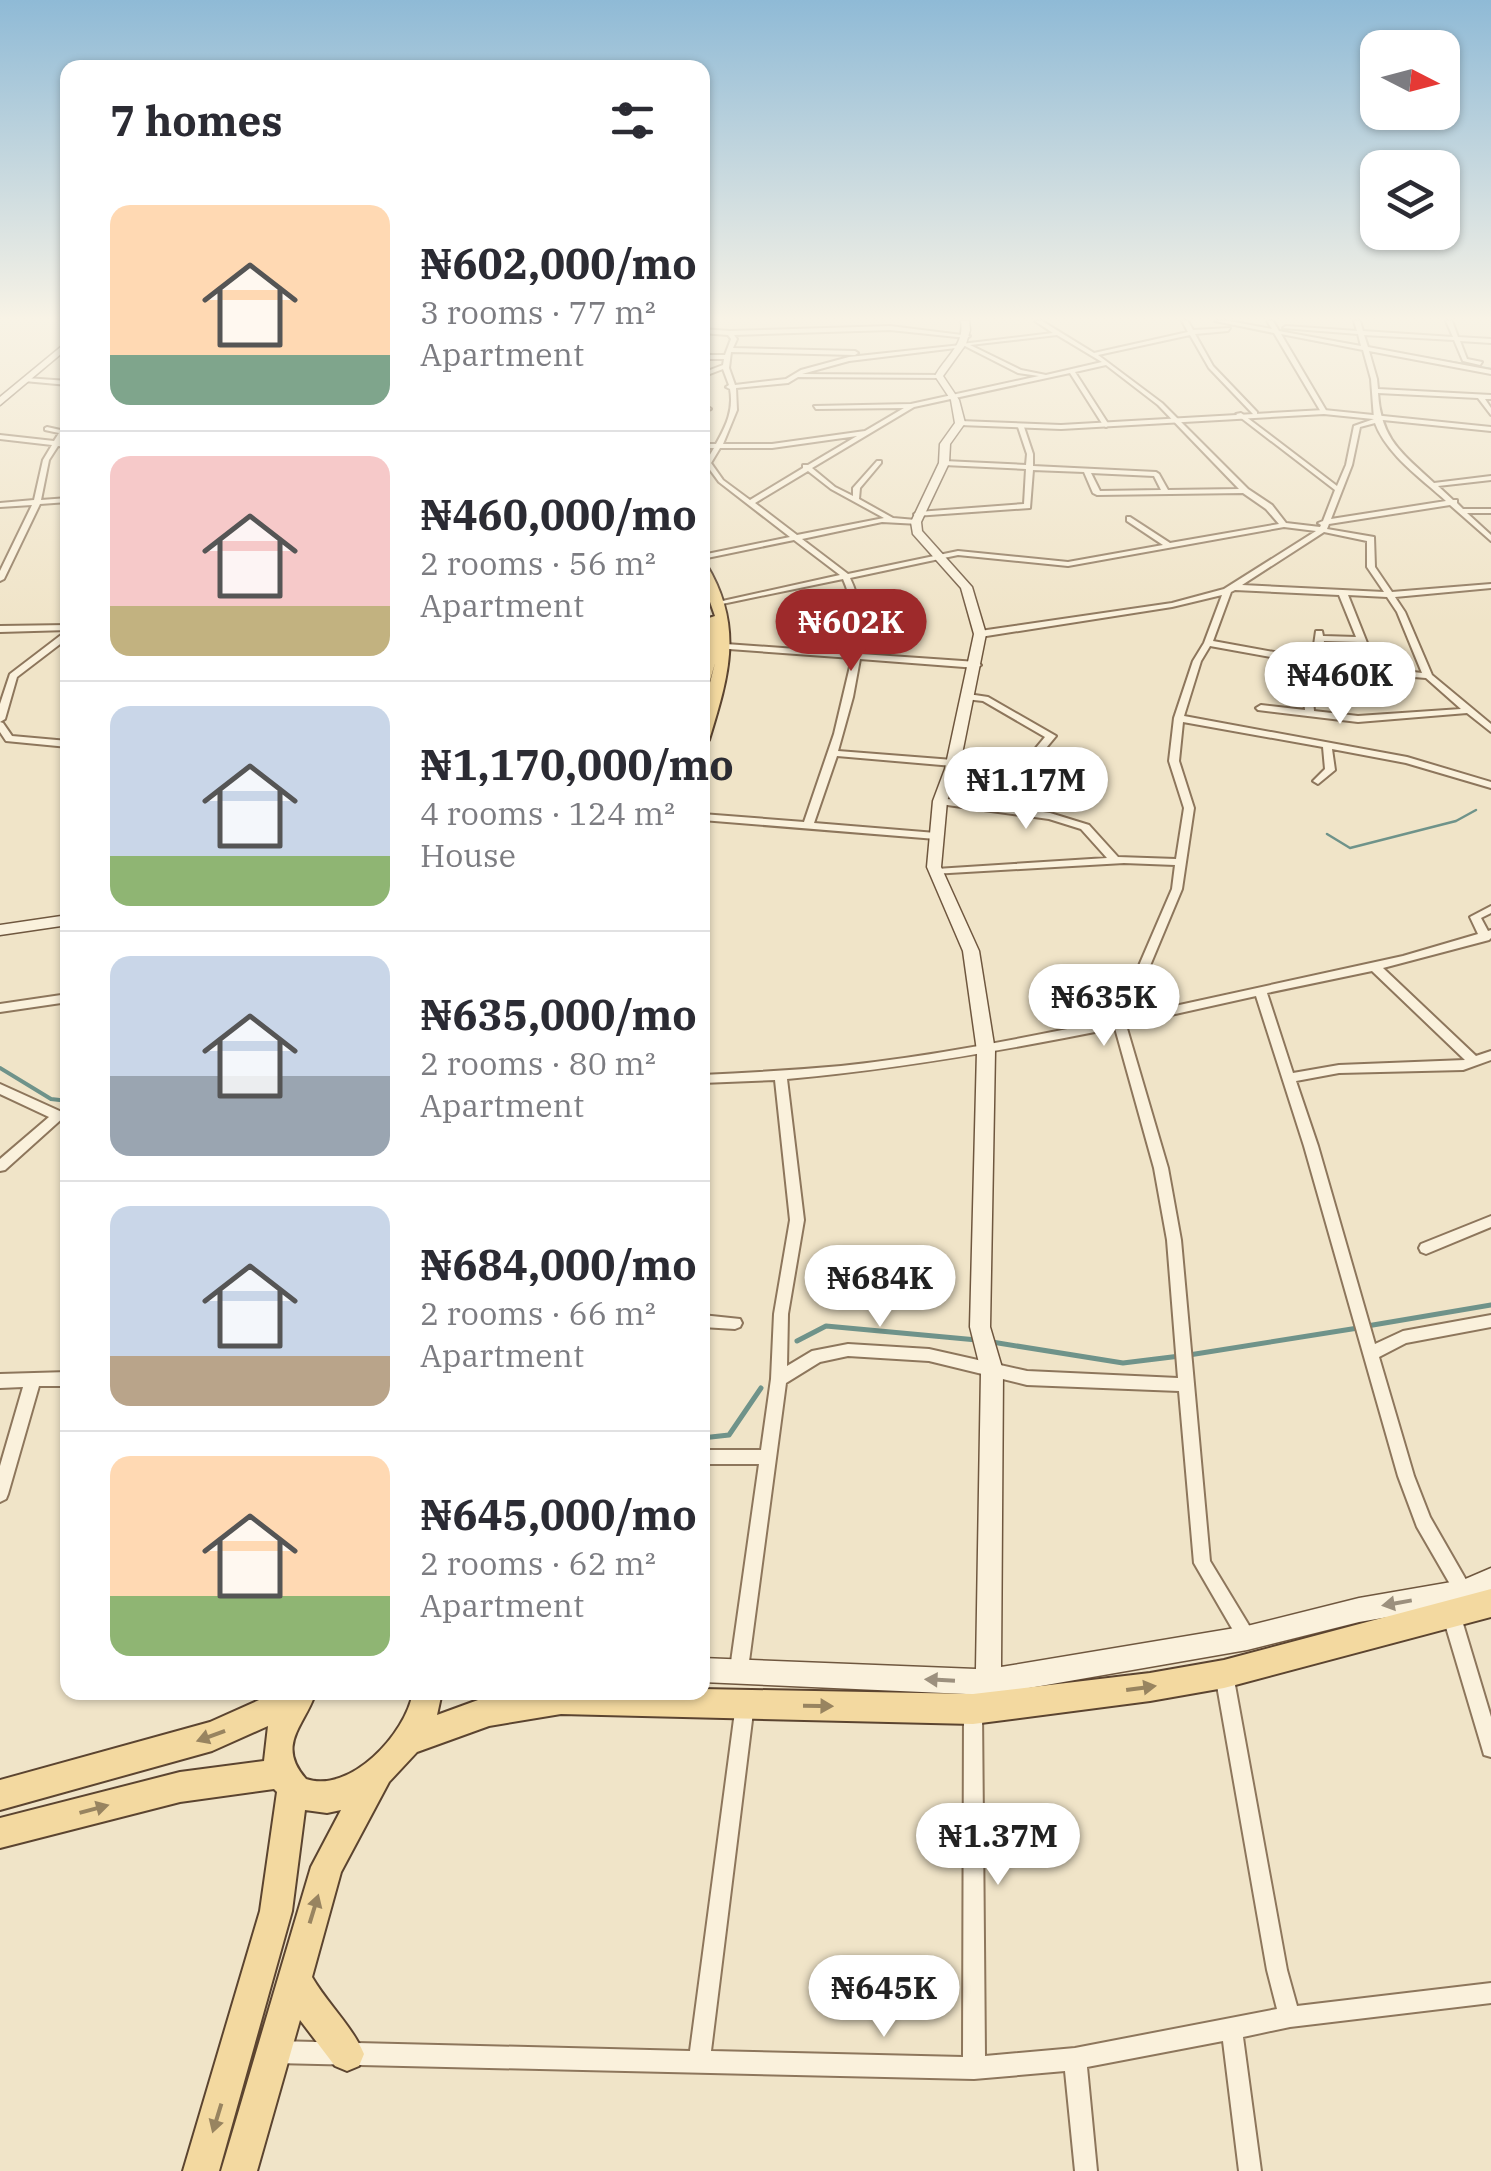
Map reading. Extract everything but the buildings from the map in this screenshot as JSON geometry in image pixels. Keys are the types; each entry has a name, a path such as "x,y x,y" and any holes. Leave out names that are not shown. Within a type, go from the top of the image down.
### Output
{"main road":[{"path":"960,423 945,444 944,463 917,518 917,532 966,587 980,634 977,665 953,766 940,800 936,872 971,951 986,1050 980,1328 991,1363 988,1682"},
{"path":"710,582 722,602 720,646 710,698"},
{"path":"710,611 720,646"},
{"path":"710,659 720,646"},
{"path":"0,930 60,921"},
{"path":"412,1739 521,1703 972,1709 1224,1674 1458,1604 1491,1580"},
{"path":"710,1670 988,1682 1246,1638 1359,1610 1491,1603"},
{"path":"0,1795 212,1736 292,1700"},
{"path":"299,1700 277,1732 276,1759 288,1779 304,1793 331,1798 352,1790 412,1739 422,1722 426,1700"},
{"path":"239,2171 327,1867 381,1766"},
{"path":"0,1834 180,1787 288,1779"},
{"path":"201,2171 276,1912 288,1779"},
{"path":"294,1978 347,2054"}],"street":[{"path":"710,457 720,444 728,422"},
{"path":"750,503 884,422"},
{"path":"960,423 1020,427 1144,422"},
{"path":"1179,422 1245,491 1270,506 1284,525"},
{"path":"1250,422 1336,488"},
{"path":"1246,1638 1202,1563 1174,1240 1160,1168 1120,1024 1176,889 1189,808 1174,761 1179,718 1197,660 1230,589 1323,526 1349,464 1357,426 1365,422"},
{"path":"1379,422 1399,454 1491,539"},
{"path":"1427,422 1491,429"},
{"path":"710,555 892,520 1027,506 1030,454 1020,427"},
{"path":"47,429 60,432"},
{"path":"710,445 772,446 865,433"},
{"path":"0,579 38,502 46,460 60,436"},
{"path":"0,437 60,443"},
{"path":"856,498 857,488 879,462"},
{"path":"944,463 1156,474 1166,492"},
{"path":"806,466 833,488 892,520"},
{"path":"710,469 845,575 857,590 856,655 833,754 808,825"},
{"path":"1088,472 1097,493 1245,491"},
{"path":"1432,485 1491,478"},
{"path":"0,505 60,501"},
{"path":"722,602 958,554 1068,564 1284,525 1323,526 1454,502"},
{"path":"1465,511 1491,512"},
{"path":"1130,518 1167,544"},
{"path":"1323,526 1370,538 1371,566 1401,612 1428,676 1491,730"},
{"path":"980,634 1172,604 1230,589 1389,595 1491,586"},
{"path":"1342,594 1374,673"},
{"path":"0,628 60,631"},
{"path":"1310,712 1304,686 1319,636 1360,640"},
{"path":"60,638 13,676 0,722 9,740 60,743"},
{"path":"1208,643 1374,673 1428,676"},
{"path":"720,646 977,665"},
{"path":"833,754 1024,769 1051,736 985,699 968,697"},
{"path":"1261,708 1389,720 1465,710"},
{"path":"1179,718 1407,760 1491,785"},
{"path":"1318,781 1330,770 1327,745"},
{"path":"940,800 1050,816 1086,828 1115,860"},
{"path":"710,818 936,836"},
{"path":"936,872 1115,860 1180,862"},
{"path":"710,1079 780,1077 908,1065 1120,1024 1376,968 1488,936 1476,917 1491,908"},
{"path":"1376,968 1474,1062"},
{"path":"1260,991 1423,1521 1458,1604 1491,1748"},
{"path":"0,1008 60,999"},
{"path":"1288,1078 1339,1069 1474,1062 1491,1055"},
{"path":"739,1669 779,1378 781,1314 797,1220 780,1077"},
{"path":"0,1089 60,1115"},
{"path":"0,1166 60,1118"},
{"path":"1426,1248 1491,1221"},
{"path":"710,1321 735,1323"},
{"path":"1369,1345 1491,1321"},
{"path":"779,1378 817,1356 848,1350 991,1363 1027,1378 1187,1376"},
{"path":"0,1381 60,1379"},
{"path":"0,1494 33,1380"},
{"path":"710,1457 766,1457"},
{"path":"1224,1674 1277,1970 1290,2017"},
{"path":"974,2068 972,1709 988,1682"},
{"path":"699,2061 745,1704"},
{"path":"237,2052 974,2068 1075,2059 1232,2032 1290,2017 1491,1993"},
{"path":"1232,2032 1250,2171"},
{"path":"1075,2059 1086,2171"}],"waterway":[{"path":"1327,834 1350,848 1456,821 1476,810"},
{"path":"0,1068 51,1099 60,1100"},
{"path":"1367,1326 1491,1305"},
{"path":"797,1341 826,1326 977,1340"},
{"path":"1189,1355 1358,1328"},
{"path":"992,1342 1123,1363 1180,1356"},
{"path":"710,1437 729,1435 761,1388"}]}
